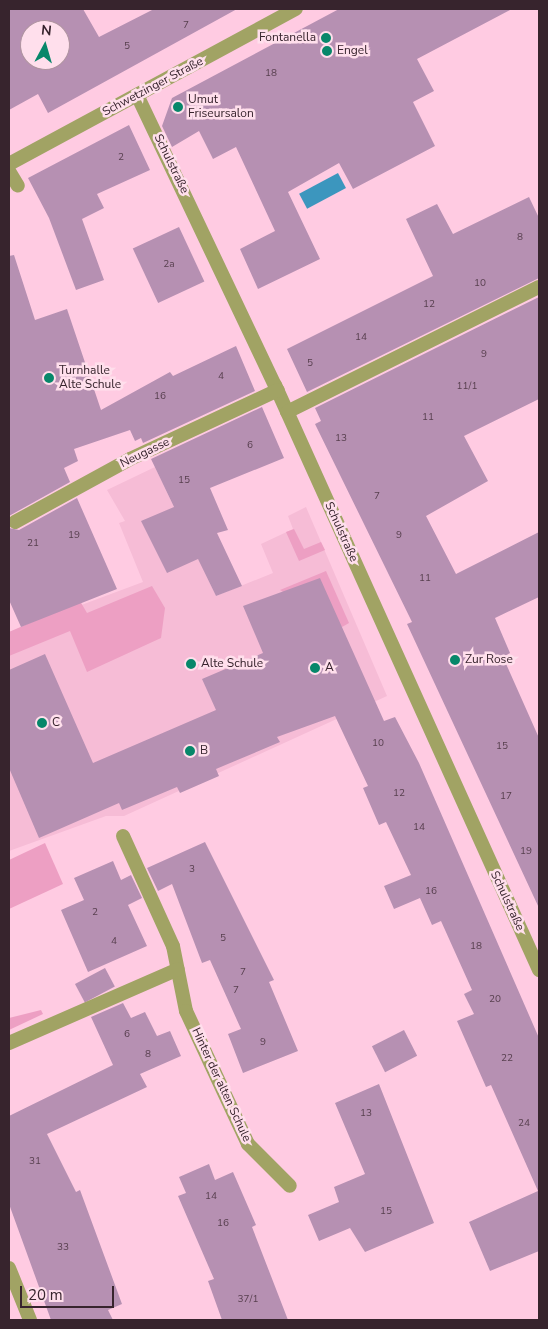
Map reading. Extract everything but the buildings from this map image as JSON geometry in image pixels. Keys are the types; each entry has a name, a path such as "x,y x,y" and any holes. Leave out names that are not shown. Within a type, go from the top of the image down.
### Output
{"street":[{"name":"Schwetzinger Straße","path":"9,164 296,9"},
{"name":"Schulstraße","path":"138,96 278,390 539,970"},
{"path":"9,171 18,186"},
{"path":"287,412 539,287"},
{"name":"Neugasse","path":"15,522 130,459 278,390"},
{"name":"Hinter der alten Schule","path":"123,836 173,946 186,1011 248,1144 290,1186"},
{"path":"9,1043 178,969"},
{"path":"9,1268 30,1320"}],"shaded area":[{"name":"Alte Schule","path":"155,467 216,596 273,573 261,544 293,529 288,516 306,507 387,696 124,816 106,816 9,851 9,632 143,582 119,523 125,521 107,490"},
{"path":"294,529 304,549 321,542 325,550 299,561 286,532"},
{"path":"326,571 349,623 342,627 280,590"},
{"path":"152,586 165,608 161,638 87,672 70,631 9,656 9,632 80,601 87,613"},
{"path":"45,843 63,884 9,909 9,860"},
{"path":"41,1010 43,1014 9,1030 9,1018"}],"water":[{"path":"338,173 346,188 307,209 299,194"}],"place":[{"name":"Fontanella","path":"326,38"},
{"name":"Engel","path":"327,51"},
{"name":"Umut Friseursalon","path":"178,107"},
{"name":"Turnhalle Alte Schule","path":"49,378"},
{"name":"Zur Rose","path":"455,660"},
{"name":"Alte Schule","path":"191,664"},
{"name":"A","path":"315,668"},
{"name":"C","path":"42,723"},
{"name":"B","path":"190,751"}]}
